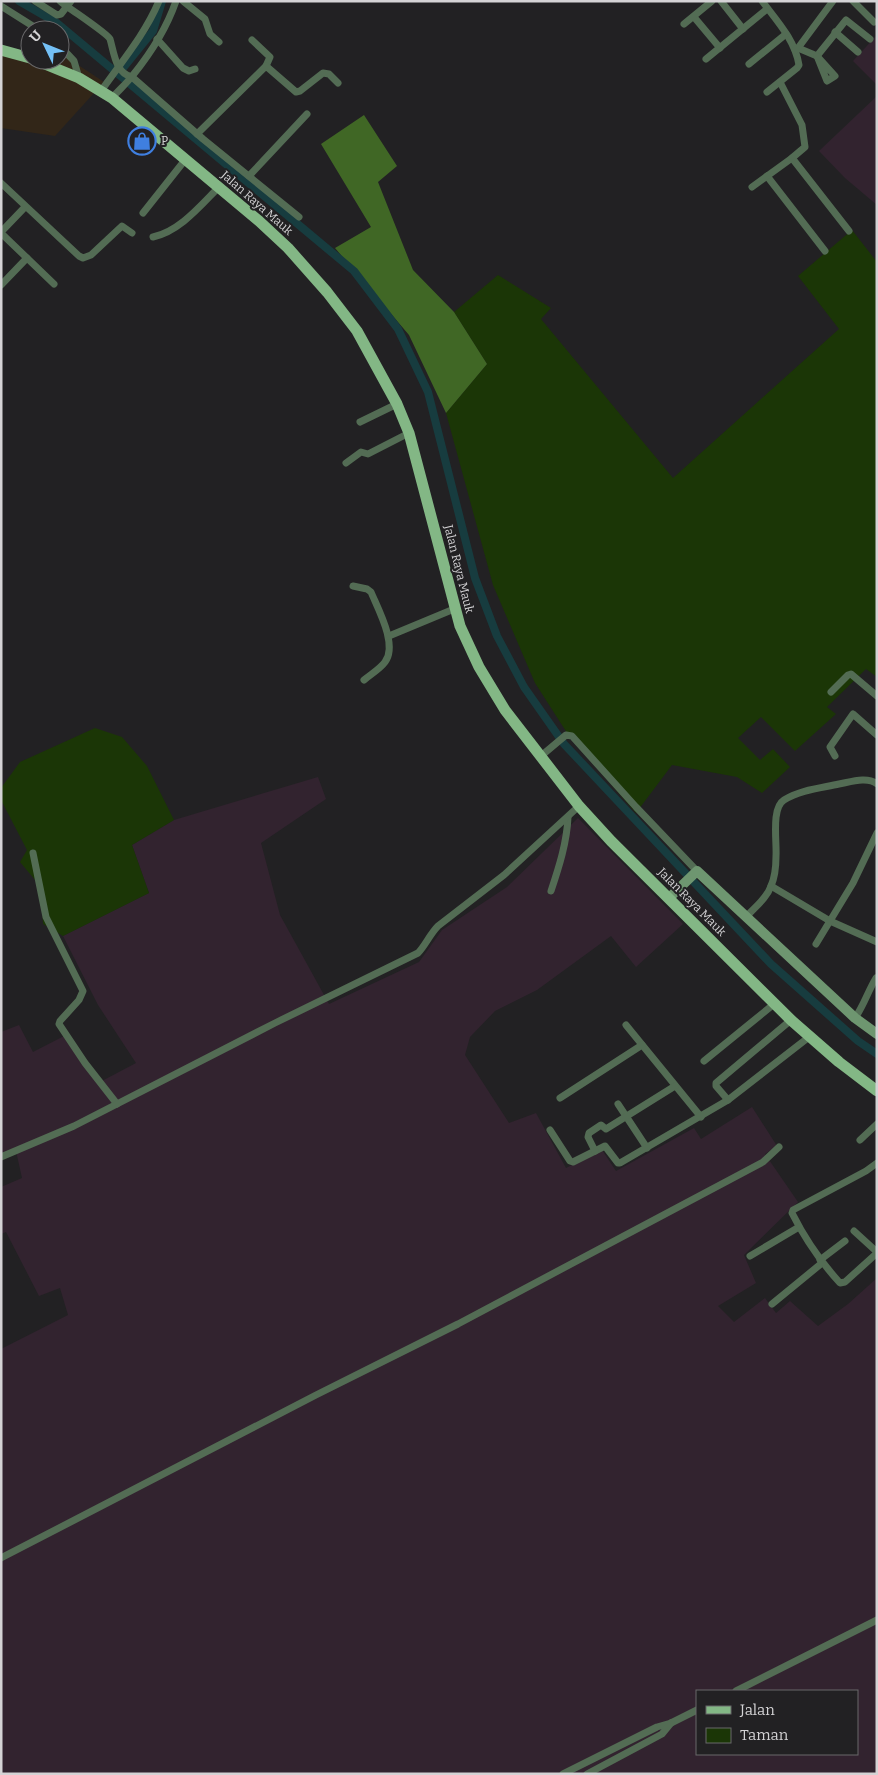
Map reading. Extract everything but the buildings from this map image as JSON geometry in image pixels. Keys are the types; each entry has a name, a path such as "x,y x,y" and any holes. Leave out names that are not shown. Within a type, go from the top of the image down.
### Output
{"main road":[{"path":"1,50 20,55"},
{"name":"Jalan Raya Mauk","path":"59,70 103,87 114,96 185,160 259,221 288,248 327,292 357,332 397,404 409,433 460,626 480,667 506,710 543,754 579,806 611,841 672,896 774,1004 809,1037 877,1091"}],"street":[{"path":"34,1 58,15 69,4"},
{"path":"60,1 69,4 109,37 119,69 299,217"},
{"path":"103,87 119,69 150,22 159,1"},
{"path":"114,96 157,39 172,14 176,1"},
{"path":"183,1 205,19 210,34 219,42"},
{"path":"684,24 712,1"},
{"path":"721,1 743,29"},
{"path":"762,1 797,49 799,65 766,92"},
{"path":"797,49 833,1"},
{"path":"853,1 874,22"},
{"path":"1,6 23,20"},
{"path":"706,59 767,9"},
{"path":"694,17 720,48"},
{"path":"797,49 817,56 846,20 870,39"},
{"path":"835,32 858,52"},
{"path":"749,64 786,34"},
{"path":"157,39 182,68 189,71 196,69"},
{"path":"197,134 266,66 270,57 252,40"},
{"path":"70,57 74,61 79,78"},
{"path":"266,66 296,92 323,73 329,74 338,84"},
{"path":"752,187 805,147 802,125 780,82"},
{"path":"248,176 307,114"},
{"path":"792,158 849,231"},
{"path":"143,213 185,160"},
{"path":"767,176 825,251"},
{"path":"1,184 83,258 90,255 122,226 132,233"},
{"path":"153,237 162,235 189,217 219,187"},
{"path":"25,207 1,233 54,284"},
{"path":"1,285 26,258"},
{"path":"360,422 397,404"},
{"path":"346,463 361,452 368,454 409,433"},
{"path":"353,586 367,588 371,592 389,636 390,650 385,662 364,680"},
{"path":"389,636 454,609"},
{"path":"831,692 851,674 877,696"},
{"path":"835,756 830,747 853,714 877,735"},
{"path":"543,754 564,737 569,734 572,736 695,873 747,916 855,1018 877,1034"},
{"path":"747,916 769,892 771,886 776,857 776,822 780,804 784,800 810,790 863,780 876,781"},
{"path":"1,1157 74,1126 274,1023 418,953 438,926 504,875 579,806"},
{"path":"551,891 560,866 568,816"},
{"path":"816,944 853,883 877,833"},
{"path":"33,853 46,918 83,991 79,1000 59,1024 85,1063 117,1104"},
{"path":"672,896 695,873"},
{"path":"771,886 830,921 877,942"},
{"path":"855,1018 866,1001 876,978"},
{"path":"704,1061 774,1004"},
{"path":"728,1100 716,1086 716,1083 791,1020"},
{"path":"626,1025 701,1117"},
{"path":"550,1130 570,1161 573,1162 606,1146 620,1164 728,1100 809,1037"},
{"path":"560,1098 642,1045"},
{"path":"595,1151 588,1134 601,1125 606,1129 675,1086"},
{"path":"618,1104 647,1148"},
{"path":"860,1140 877,1124"},
{"path":"1,1558 458,1324 764,1162 779,1148"},
{"path":"854,1231 877,1252 840,1283 821,1262 792,1213 793,1210 866,1171 877,1163"},
{"path":"750,1256 799,1227"},
{"path":"772,1304 846,1241"},
{"path":"738,1690 877,1620"},
{"path":"564,1774 657,1727 671,1723 696,1710"},
{"path":"587,1774 662,1734 671,1723"}],"shaded area":[{"path":"877,35 877,85 853,61"},
{"path":"1,49 20,54 20,70 70,70 70,60 104,82 55,136 1,128"},
{"path":"877,96 877,205 845,178 819,151"},
{"path":"318,777 326,799 261,843 280,915 329,1004 419,962 442,930 507,887 578,818 683,924 636,967 611,936 537,990 495,1011 470,1037 465,1055 509,1123 536,1113 566,1168 602,1150 616,1171 694,1128 701,1139 752,1107 777,1146 765,1154 798,1202 744,1255 756,1283 718,1306 734,1322 765,1298 776,1313 790,1301 818,1326 848,1304 877,1278 877,1774 1,1774 1,1349 68,1315 60,1288 39,1296 6,1232 1,1234 1,1187 22,1178 16,1151 1,1156 1,1032 19,1025 33,1052 66,1035 100,1082 136,1063 98,1005 63,936 149,893 132,845 174,820"}],"green space":[{"path":"364,115 397,166 378,182 413,270 454,312 487,364 446,413 409,335 335,248 371,227 321,144"},
{"path":"852,230 877,262 877,677 866,669 827,707 836,714 795,751 761,717 738,738 760,760 773,749 790,767 762,793 737,777 672,765 636,813 569,736 535,683 493,585 446,413 487,364 454,312 498,275 551,308 541,319 673,478 839,329 798,276"},
{"path":"95,728 122,737 147,766 174,820 132,845 149,893 63,936 43,924 41,887 20,862 27,850 1,800 1,788 20,762"}],"waterway":[{"path":"19,1 57,23 354,271 398,329 428,392 475,578 497,636 524,687 564,744 771,964 858,1041 877,1054"},
{"path":"119,73 153,31 162,1"}],"place":[{"name":"P","path":"142,141"}]}
